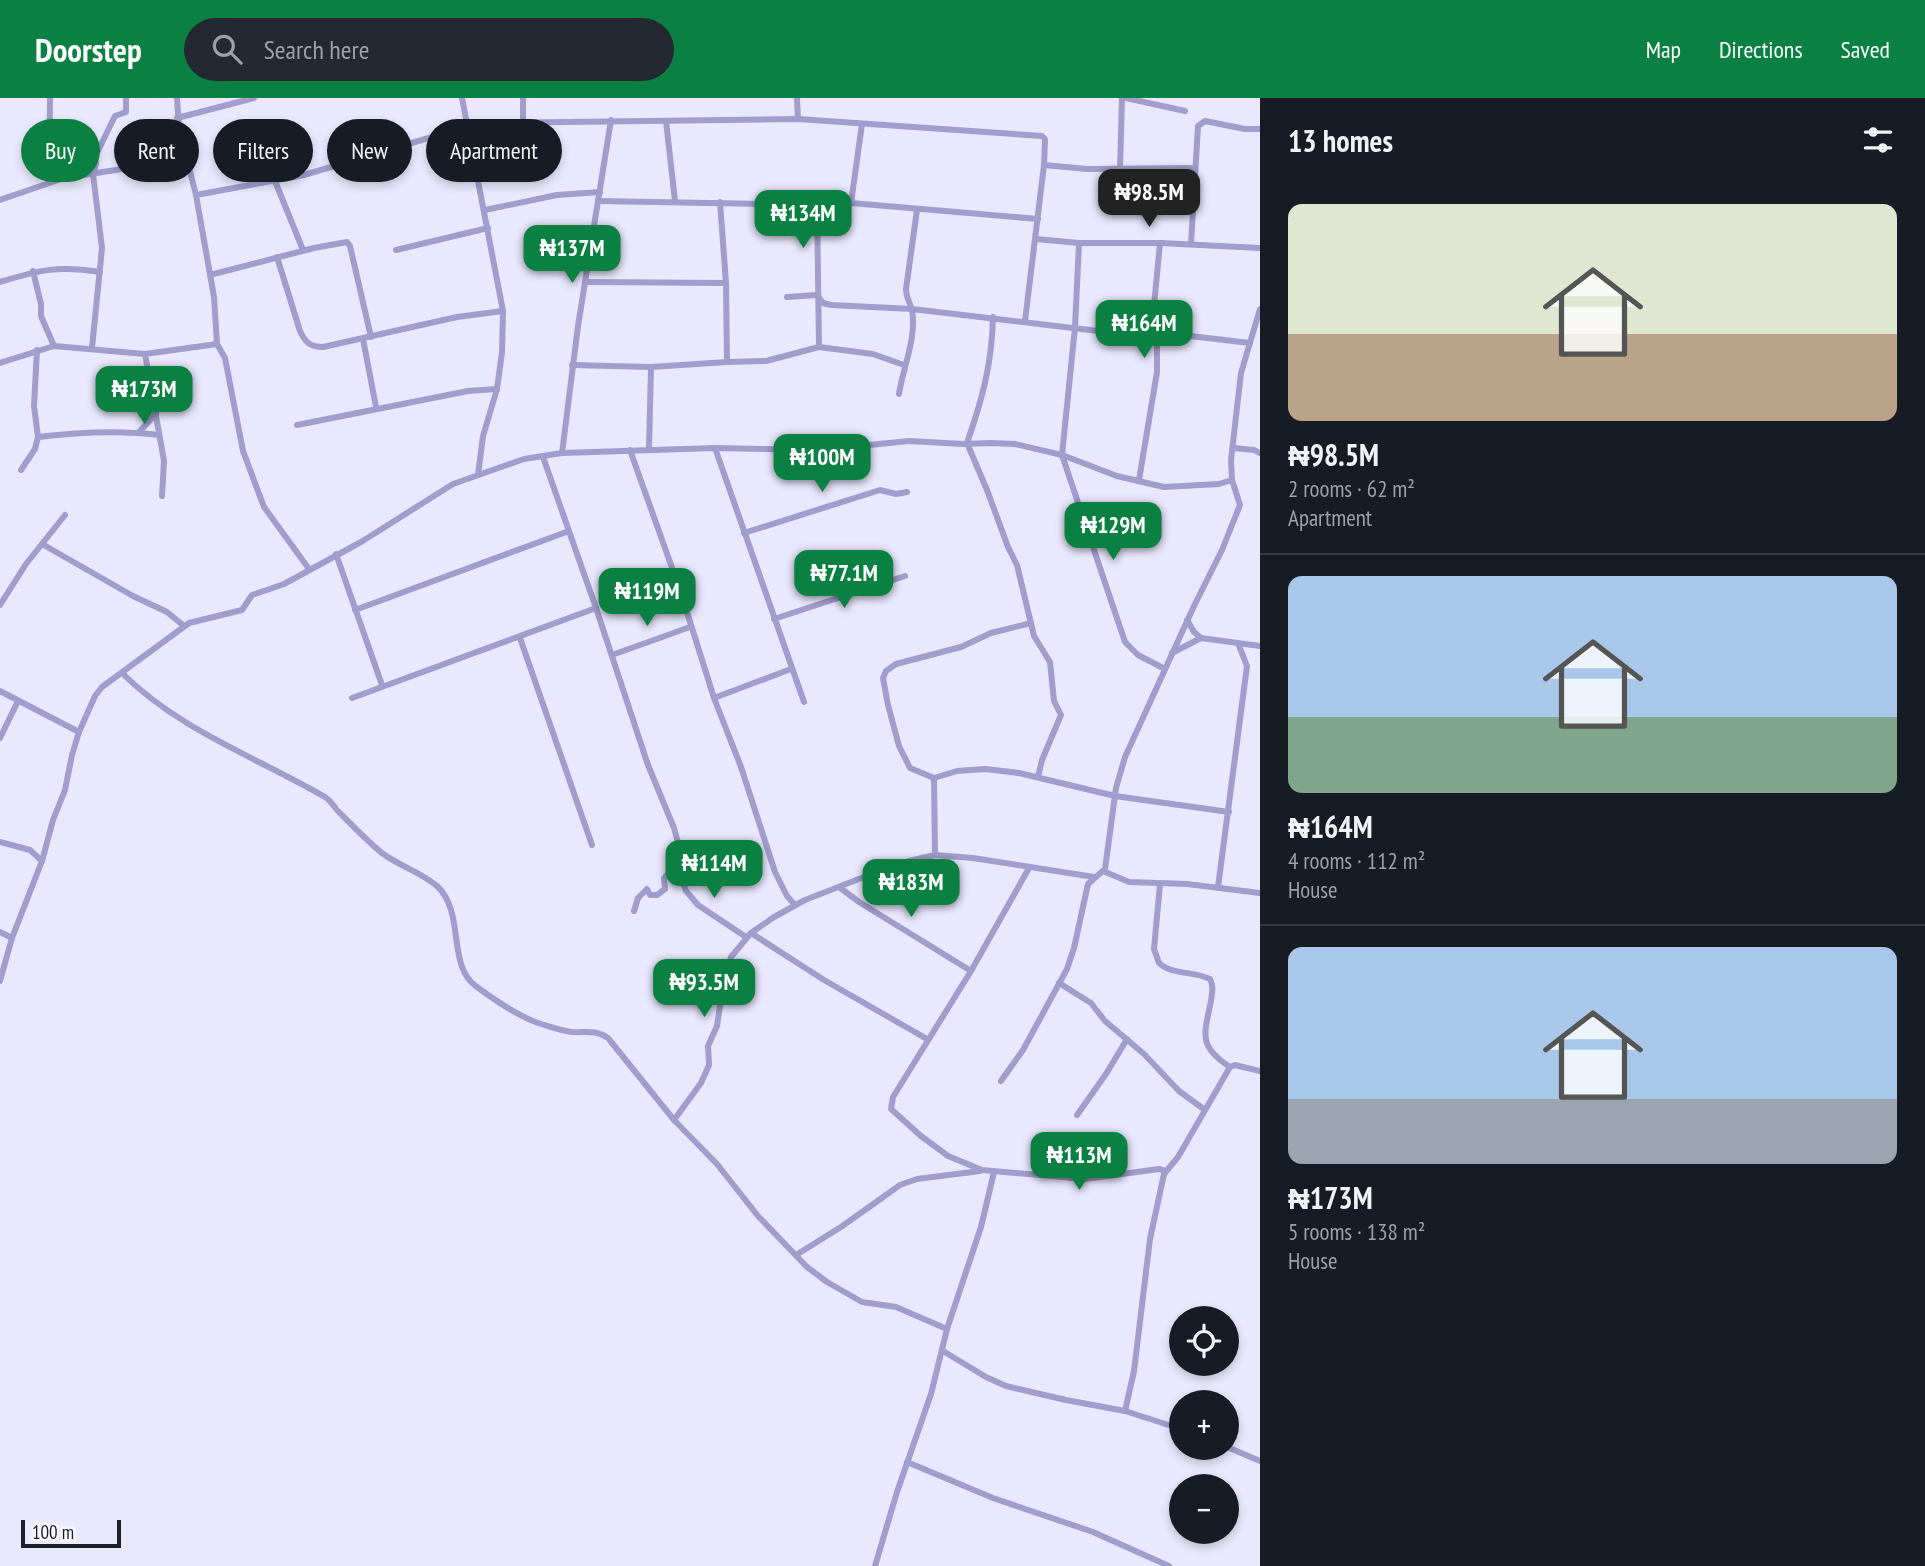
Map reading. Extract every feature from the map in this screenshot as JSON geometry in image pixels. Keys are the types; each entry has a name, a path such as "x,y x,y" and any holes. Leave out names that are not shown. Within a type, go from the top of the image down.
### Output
{"street":[{"path":"49,183 50,98"},
{"path":"100,147 116,116 126,113 126,98"},
{"path":"177,98 177,118 254,98"},
{"path":"462,98 466,119"},
{"path":"523,98 523,119"},
{"path":"797,98 798,118"},
{"path":"1120,168 1124,98 1185,111"},
{"path":"562,121 798,118 1042,136 1045,139 1044,165 1025,321"},
{"path":"562,453 572,365 611,120"},
{"path":"666,121 675,201"},
{"path":"1191,244 1196,136 1201,122 1260,129"},
{"path":"851,203 862,124"},
{"path":"313,172 426,139"},
{"path":"1044,165 1087,169 1194,168"},
{"path":"0,200 54,182"},
{"path":"92,348 100,272 100,225 94,182"},
{"path":"193,182 214,298 217,344 225,358 243,450 264,507 310,569"},
{"path":"196,195 269,182"},
{"path":"275,182 303,250"},
{"path":"478,475 483,436 496,389 502,352 503,311 479,182"},
{"path":"485,210 557,195 600,192"},
{"path":"598,201 817,205 851,203 1038,219"},
{"path":"720,202 726,283 727,362"},
{"path":"817,205 820,347"},
{"path":"899,394 911,338 912,309 905,289 917,210"},
{"path":"396,250 488,229"},
{"path":"1036,239 1079,243 1160,243 1260,248"},
{"path":"210,275 303,250 347,242 367,338 376,407"},
{"path":"1079,243 1075,327 1062,455 1125,642 1138,655 1165,669"},
{"path":"1139,480 1157,372 1153,316 1160,243"},
{"path":"277,257 305,341 311,346 323,347 457,317 503,311"},
{"path":"0,282 33,271 72,267 100,272"},
{"path":"33,271 41,316 54,346"},
{"path":"586,282 726,283"},
{"path":"786,297 817,295"},
{"path":"817,295 823,303 831,305 912,309 1250,343"},
{"path":"1002,1081 1023,1050 1059,983 1074,948 1090,880 1103,871 1107,862 1115,796 1125,757 1222,550 1240,505 1231,468 1241,373 1260,309"},
{"path":"993,317 992,352 967,443 1017,565 1034,636 1050,662 1054,701 1061,715 1038,777"},
{"path":"0,363 54,346 145,354 217,344"},
{"path":"572,365 651,367 766,361 820,347 873,354 904,365"},
{"path":"20,470 35,449 38,437 34,407 37,350"},
{"path":"145,354 164,461 162,496"},
{"path":"649,449 651,367"},
{"path":"297,425 376,407 468,391 496,389"},
{"path":"138,433 156,414"},
{"path":"38,437 75,433 159,435"},
{"path":"0,981 12,938 42,861 53,820 65,790 79,732 95,696 102,687 184,626 242,610 252,596 284,584 361,542 453,484 524,460 562,453 715,447 819,450 909,440 1015,444 1062,455 1117,475 1164,487 1219,485 1233,480"},
{"path":"715,447 804,702"},
{"path":"1234,448 1260,453"},
{"path":"630,450 775,872 787,896 795,905"},
{"path":"542,457 648,765 674,828 678,846 676,866 691,899 928,1039"},
{"path":"744,533 880,490 896,494 907,492"},
{"path":"0,605 26,564 65,515"},
{"path":"355,610 569,531"},
{"path":"42,544 133,596 167,612 184,626"},
{"path":"336,554 382,685"},
{"path":"774,619 905,576"},
{"path":"352,698 596,608"},
{"path":"1187,620 1201,638 1260,646"},
{"path":"1031,623 991,633 961,647 896,664 886,671 883,678 888,705 906,764 910,768 934,778 985,769 1038,777 1115,796 1229,812"},
{"path":"612,655 690,627"},
{"path":"520,638 592,845"},
{"path":"1172,653 1201,638"},
{"path":"1218,887 1247,666 1238,643"},
{"path":"714,698 791,669"},
{"path":"121,673 160,706 212,739 326,797 386,856 430,881 444,894 448,902 463,969 470,981 518,1014 538,1023 565,1031 584,1030 602,1034 674,1120 717,1164 758,1216 816,1274 862,1302 896,1307 947,1329"},
{"path":"0,691 79,732"},
{"path":"0,738 18,701"},
{"path":"934,778 935,855"},
{"path":"0,842 24,848 42,861"},
{"path":"674,1120 709,1065 708,1046 717,1026 731,957 749,935 795,905 909,861 935,855 973,858 1094,877"},
{"path":"634,911 638,898 647,889 649,895 657,895 665,889 664,878 676,866"},
{"path":"1029,868 971,971 893,1097 891,1109 948,1156 982,1170 1085,1179 1149,1170 1166,1171"},
{"path":"1103,871 1129,882 1187,884 1260,893"},
{"path":"1160,884 1156,957 1164,968 1210,979 1213,990 1205,1028 1206,1041 1213,1056 1230,1068"},
{"path":"839,887 971,971"},
{"path":"0,932 12,938"},
{"path":"1059,983 1091,1003 1105,1021 1144,1054 1179,1091 1205,1111"},
{"path":"1077,1115 1127,1039"},
{"path":"1125,1411 1133,1379 1150,1239 1166,1171 1178,1157 1230,1068 1235,1065 1260,1071"},
{"path":"796,1255 900,1185 917,1179 982,1170"},
{"path":"875,1566 907,1462 932,1394 947,1329 981,1227 994,1172"},
{"path":"943,1350 986,1377 1006,1386 1066,1401 1125,1411 1169,1425"},
{"path":"1239,1452 1260,1461"},
{"path":"907,1462 993,1498 1093,1532 1169,1566"}]}
